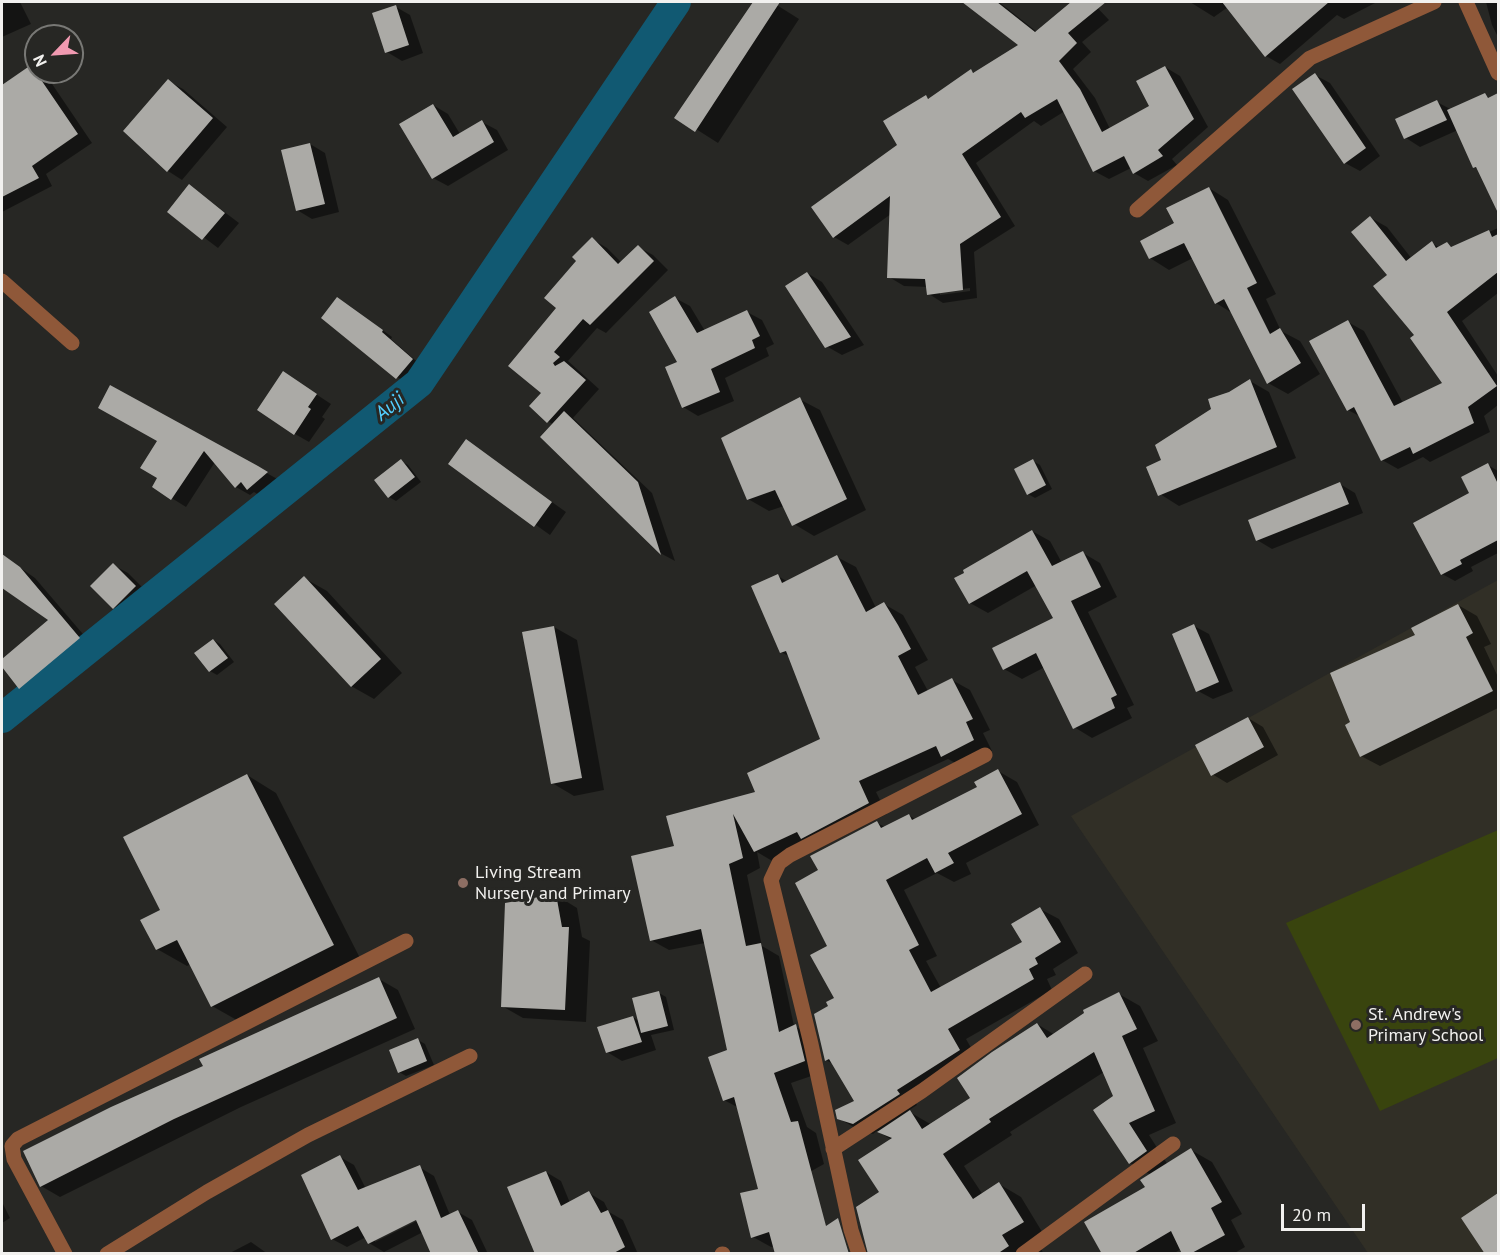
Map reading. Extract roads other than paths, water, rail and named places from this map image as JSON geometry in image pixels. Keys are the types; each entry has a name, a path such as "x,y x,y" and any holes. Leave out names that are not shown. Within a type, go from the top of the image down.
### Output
{"street":[{"path":"1137,210 1310,58 1434,2"},
{"path":"1466,2 1498,73"},
{"path":"2,280 72,343"},
{"path":"859,1254 851,1230 811,1044 771,890 773,873 779,863 790,855 985,755"},
{"path":"65,1254 14,1159 12,1146 18,1139 406,941"},
{"path":"833,1149 922,1091 1085,974"},
{"path":"107,1254 207,1192 308,1135 470,1056"},
{"path":"1023,1254 1173,1144"}],"waterway":[{"name":"Auji","path":"2,718 419,383 676,2"}],"place":[{"name":"Living Stream Nursery and Primary","path":"463,883"},
{"name":"St. Andrew's Primary School","path":"1356,1025"}]}
